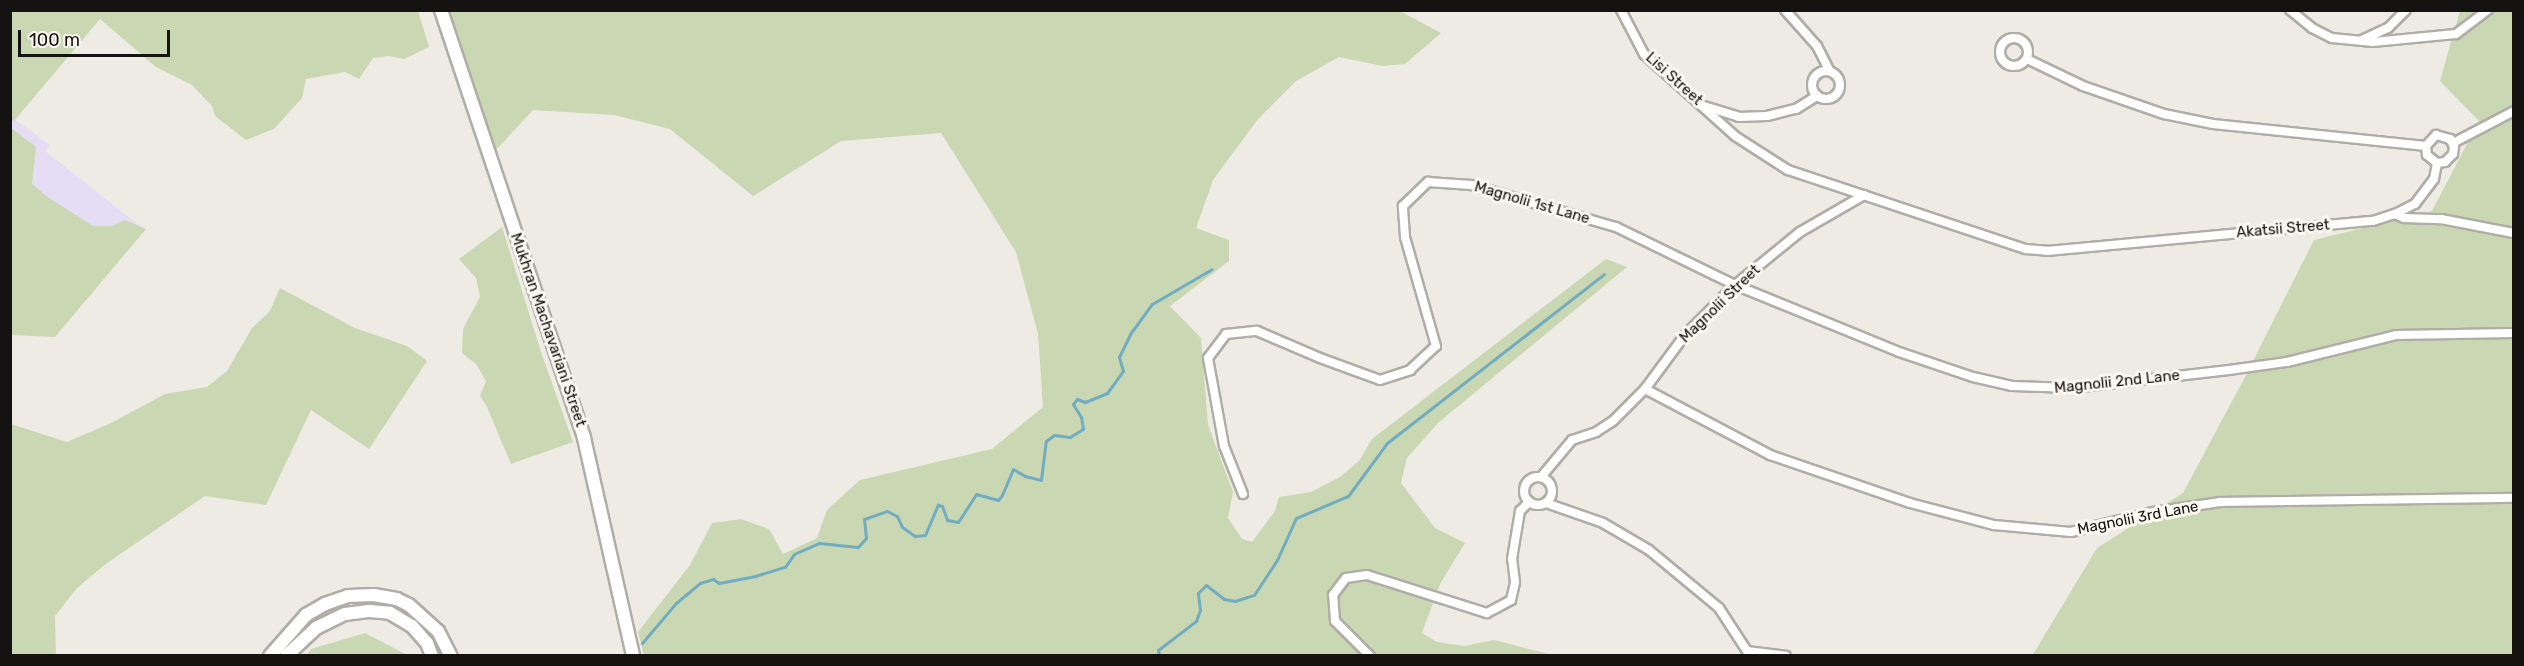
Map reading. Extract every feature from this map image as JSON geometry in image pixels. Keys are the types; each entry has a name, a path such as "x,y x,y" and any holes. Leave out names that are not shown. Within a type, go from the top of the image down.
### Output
{"main road":[{"name":"Mukhran Machavariani Street","path":"441,10 584,438 633,656"},
{"path":"270,656 306,615 348,596 374,595 397,599 416,610 438,631 451,656"},
{"path":"286,656 316,628 345,614 369,611 390,613 412,626 427,643 432,656"}],"street":[{"name":"Lisi Street","path":"1621,10 1644,54 1701,105 1740,117 1761,117 1796,109 1817,96"},
{"path":"1785,10 1817,46 1830,71 1838,76 1839,89 1830,98 1817,96 1812,86 1814,78 1823,71 1830,71"},
{"path":"2290,10 2312,28 2332,38 2373,42 2456,34 2488,10"},
{"path":"2362,40 2388,28 2406,10"},
{"path":"2027,59 2093,89 2164,114 2213,124 2426,146"},
{"name":"Akatsii Street","path":"1701,105 1735,136 1788,170 2037,250 2373,221 2415,204 2433,179 2437,163"},
{"path":"2453,143 2514,111"},
{"path":"2441,134 2453,143 2451,158 2437,163 2429,159 2426,146 2431,137 2441,134"},
{"name":"Magnolii 1st Lane","path":"1243,494 1224,446 1208,358 1226,334 1257,331 1380,380 1410,370 1436,346 1405,237 1403,206 1428,182 1471,185 1616,227 1735,285"},
{"name":"Magnolii Street","path":"1541,477 1572,441 1596,432 1613,421 1645,389 1685,335 1735,285 1800,232 1864,195"},
{"path":"2395,214 2404,218 2441,219 2514,233"},
{"name":"Magnolii 2nd Lane","path":"1735,285 1899,352 1973,377 2012,386 2052,389 2287,362 2396,335 2514,333"},
{"name":"Magnolii 3rd Lane","path":"1645,389 1770,455 1910,503 1994,525 2071,532 2153,512 2220,502 2514,498"},
{"path":"1546,503 1552,490 1549,482 1541,477 1531,478 1525,485 1524,495 1529,502 1538,506 1546,503 1603,523 1649,550 1719,608 1747,651 1786,656"},
{"path":"1370,656 1335,621 1333,595 1346,578 1367,575 1487,613 1511,600 1515,582 1512,559 1520,511 1529,502"}],"shaded area":[{"path":"10,116 50,145 45,151 140,226 129,241 11,329"}],"green space":[{"path":"1398,10 1441,33 1405,64 1383,66 1339,57 1296,81 1258,119 1213,180 1196,228 1229,240 1229,261 1170,306 1201,338 1208,425 1233,492 1228,518 1242,539 1252,542 1275,511 1279,497 1311,492 1340,477 1359,461 1372,439 1606,259 1627,267 1438,423 1407,458 1401,483 1435,528 1465,543 1440,584 1422,633 1437,642 1465,646 1494,640 1553,655 644,655 638,632 690,565 712,523 741,519 769,529 783,554 817,538 827,510 860,480 992,449 1043,407 1038,334 1016,252 941,133 841,141 753,196 670,129 614,115 533,110 497,149 483,118 448,11"},
{"path":"10,11 418,11 429,47 404,59 389,56 373,58 359,79 345,72 306,79 302,98 274,129 246,140 215,116 212,106 192,85 156,67 100,19 14,121 10,118"},
{"path":"2460,11 2513,11 2513,655 2032,656 2097,548 2183,493 2314,240 2432,211 2479,121 2440,81"},
{"path":"10,127 36,147 32,184 46,196 93,226 112,226 125,220 146,229 55,337 11,335"},
{"path":"502,227 542,355 573,442 511,464 487,407 480,396 486,381 476,364 462,353 463,329 480,297 476,278 459,259"},
{"path":"280,288 355,328 407,346 427,361 369,449 311,410 266,505 205,496 107,563 77,588 55,616 56,655 11,655 11,424 67,442 111,423 165,394 207,387 227,371 252,328 270,311"},
{"path":"365,633 407,655 307,655 311,649"}],"waterway":[{"path":"642,643 676,603 700,583 713,579 719,583 785,567 794,554 819,543 858,547 866,538 864,519 887,511 897,516 902,527 915,536 925,535 938,505 942,506 947,520 958,522 976,494 998,500 1013,469 1025,476 1041,480 1046,441 1054,435 1070,437 1083,429 1081,417 1073,404 1077,399 1085,402 1107,393 1123,371 1119,357 1130,334 1152,304 1212,269"},
{"path":"1159,656 1158,650 1196,621 1200,610 1198,593 1206,585 1224,599 1235,601 1254,595 1277,560 1296,518 1348,496 1387,443 1604,274"}]}
